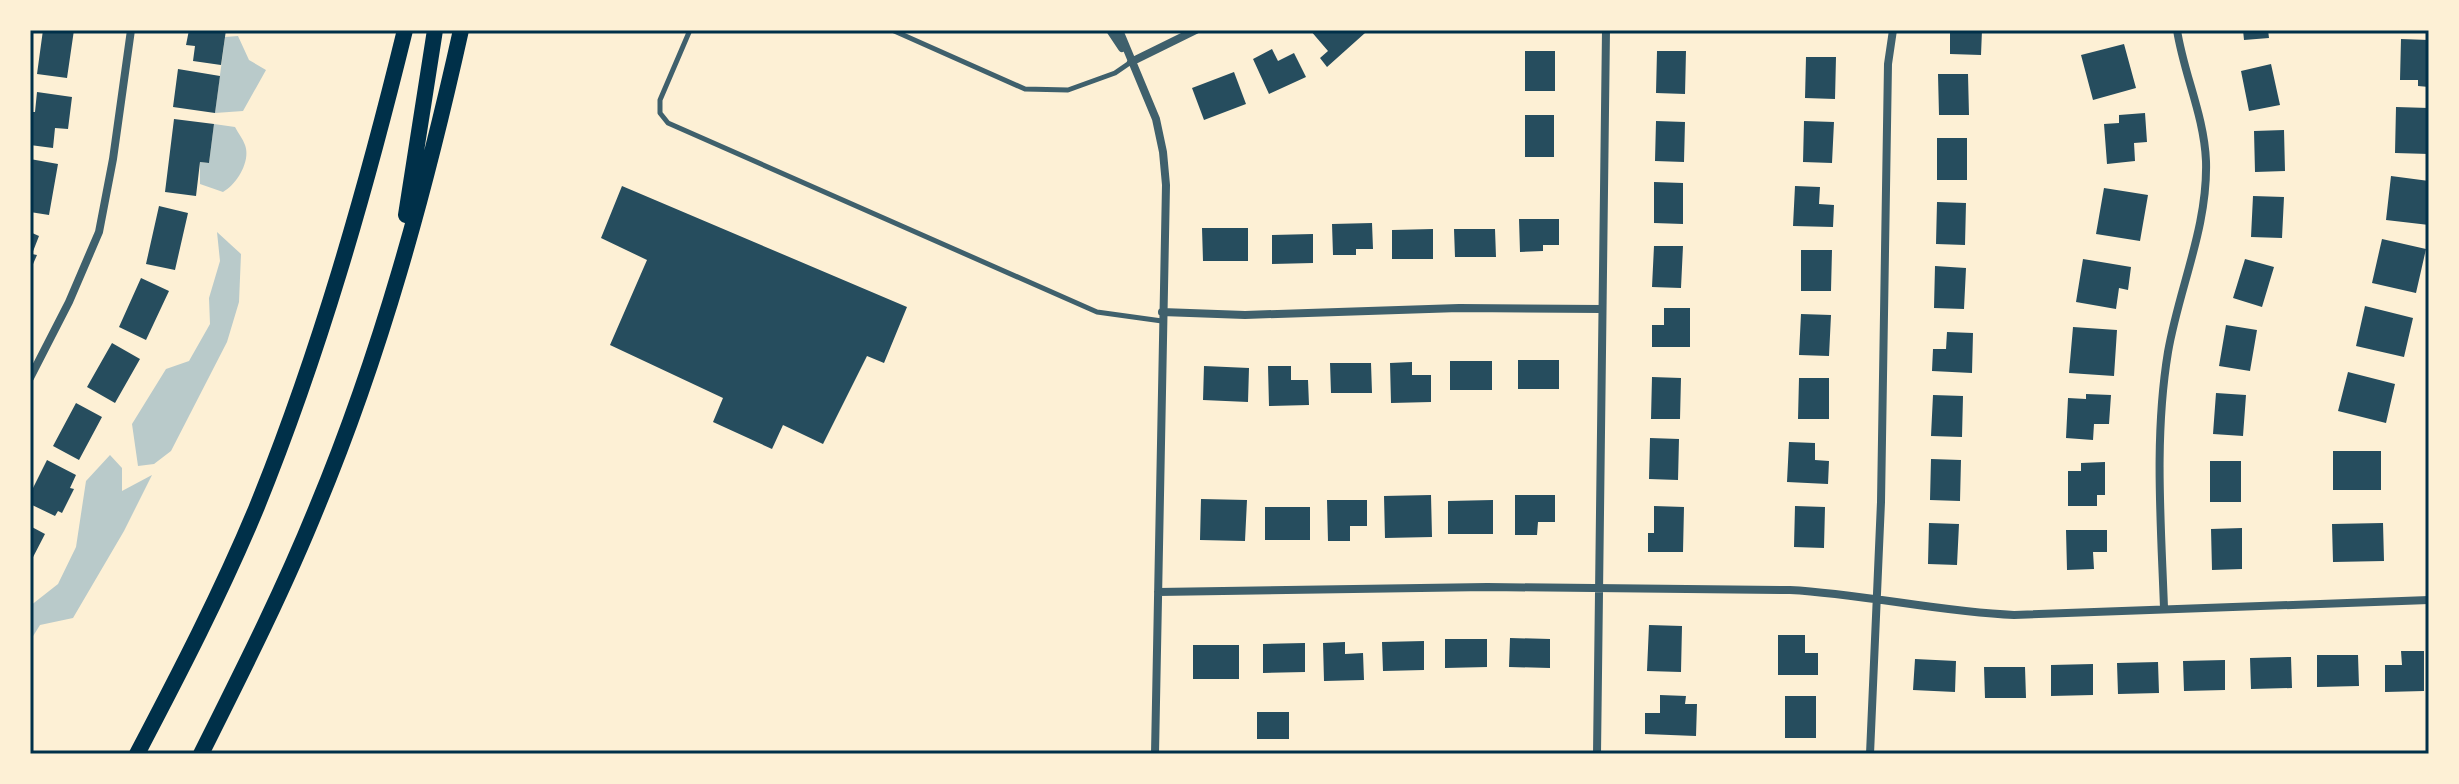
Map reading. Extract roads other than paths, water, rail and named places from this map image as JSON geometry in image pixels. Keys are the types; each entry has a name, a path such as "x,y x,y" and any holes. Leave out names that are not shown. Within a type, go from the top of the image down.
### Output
{"highway":[{"path":"137,754 215,602 256,509 295,405 338,279 405,30"},
{"path":"396,280 435,30"},
{"path":"201,754 265,627 318,506 359,398 436,144 461,30"}],"street":[{"path":"30,378 69,302 99,232 113,159 131,30"},
{"path":"1110,30 1131,62"},
{"path":"1119,30 1156,119 1166,185 1155,754"},
{"path":"1131,62 1196,30"},
{"path":"1597,754 1606,30"},
{"path":"1870,754 1881,502 1888,64 1893,30"},
{"path":"2164,608 2159,444 2168,355 2200,224 2206,164 2200,115 2177,30"},
{"path":"1162,316 1459,308 1602,309"},
{"path":"1158,592 1487,587 1790,590 1983,614 2014,615 2429,600"}],"lane":[{"path":"690,30 660,100 660,113 668,123 1097,312 1162,316"},
{"path":"892,30 1025,89 1068,90 1115,73 1131,62"}]}
